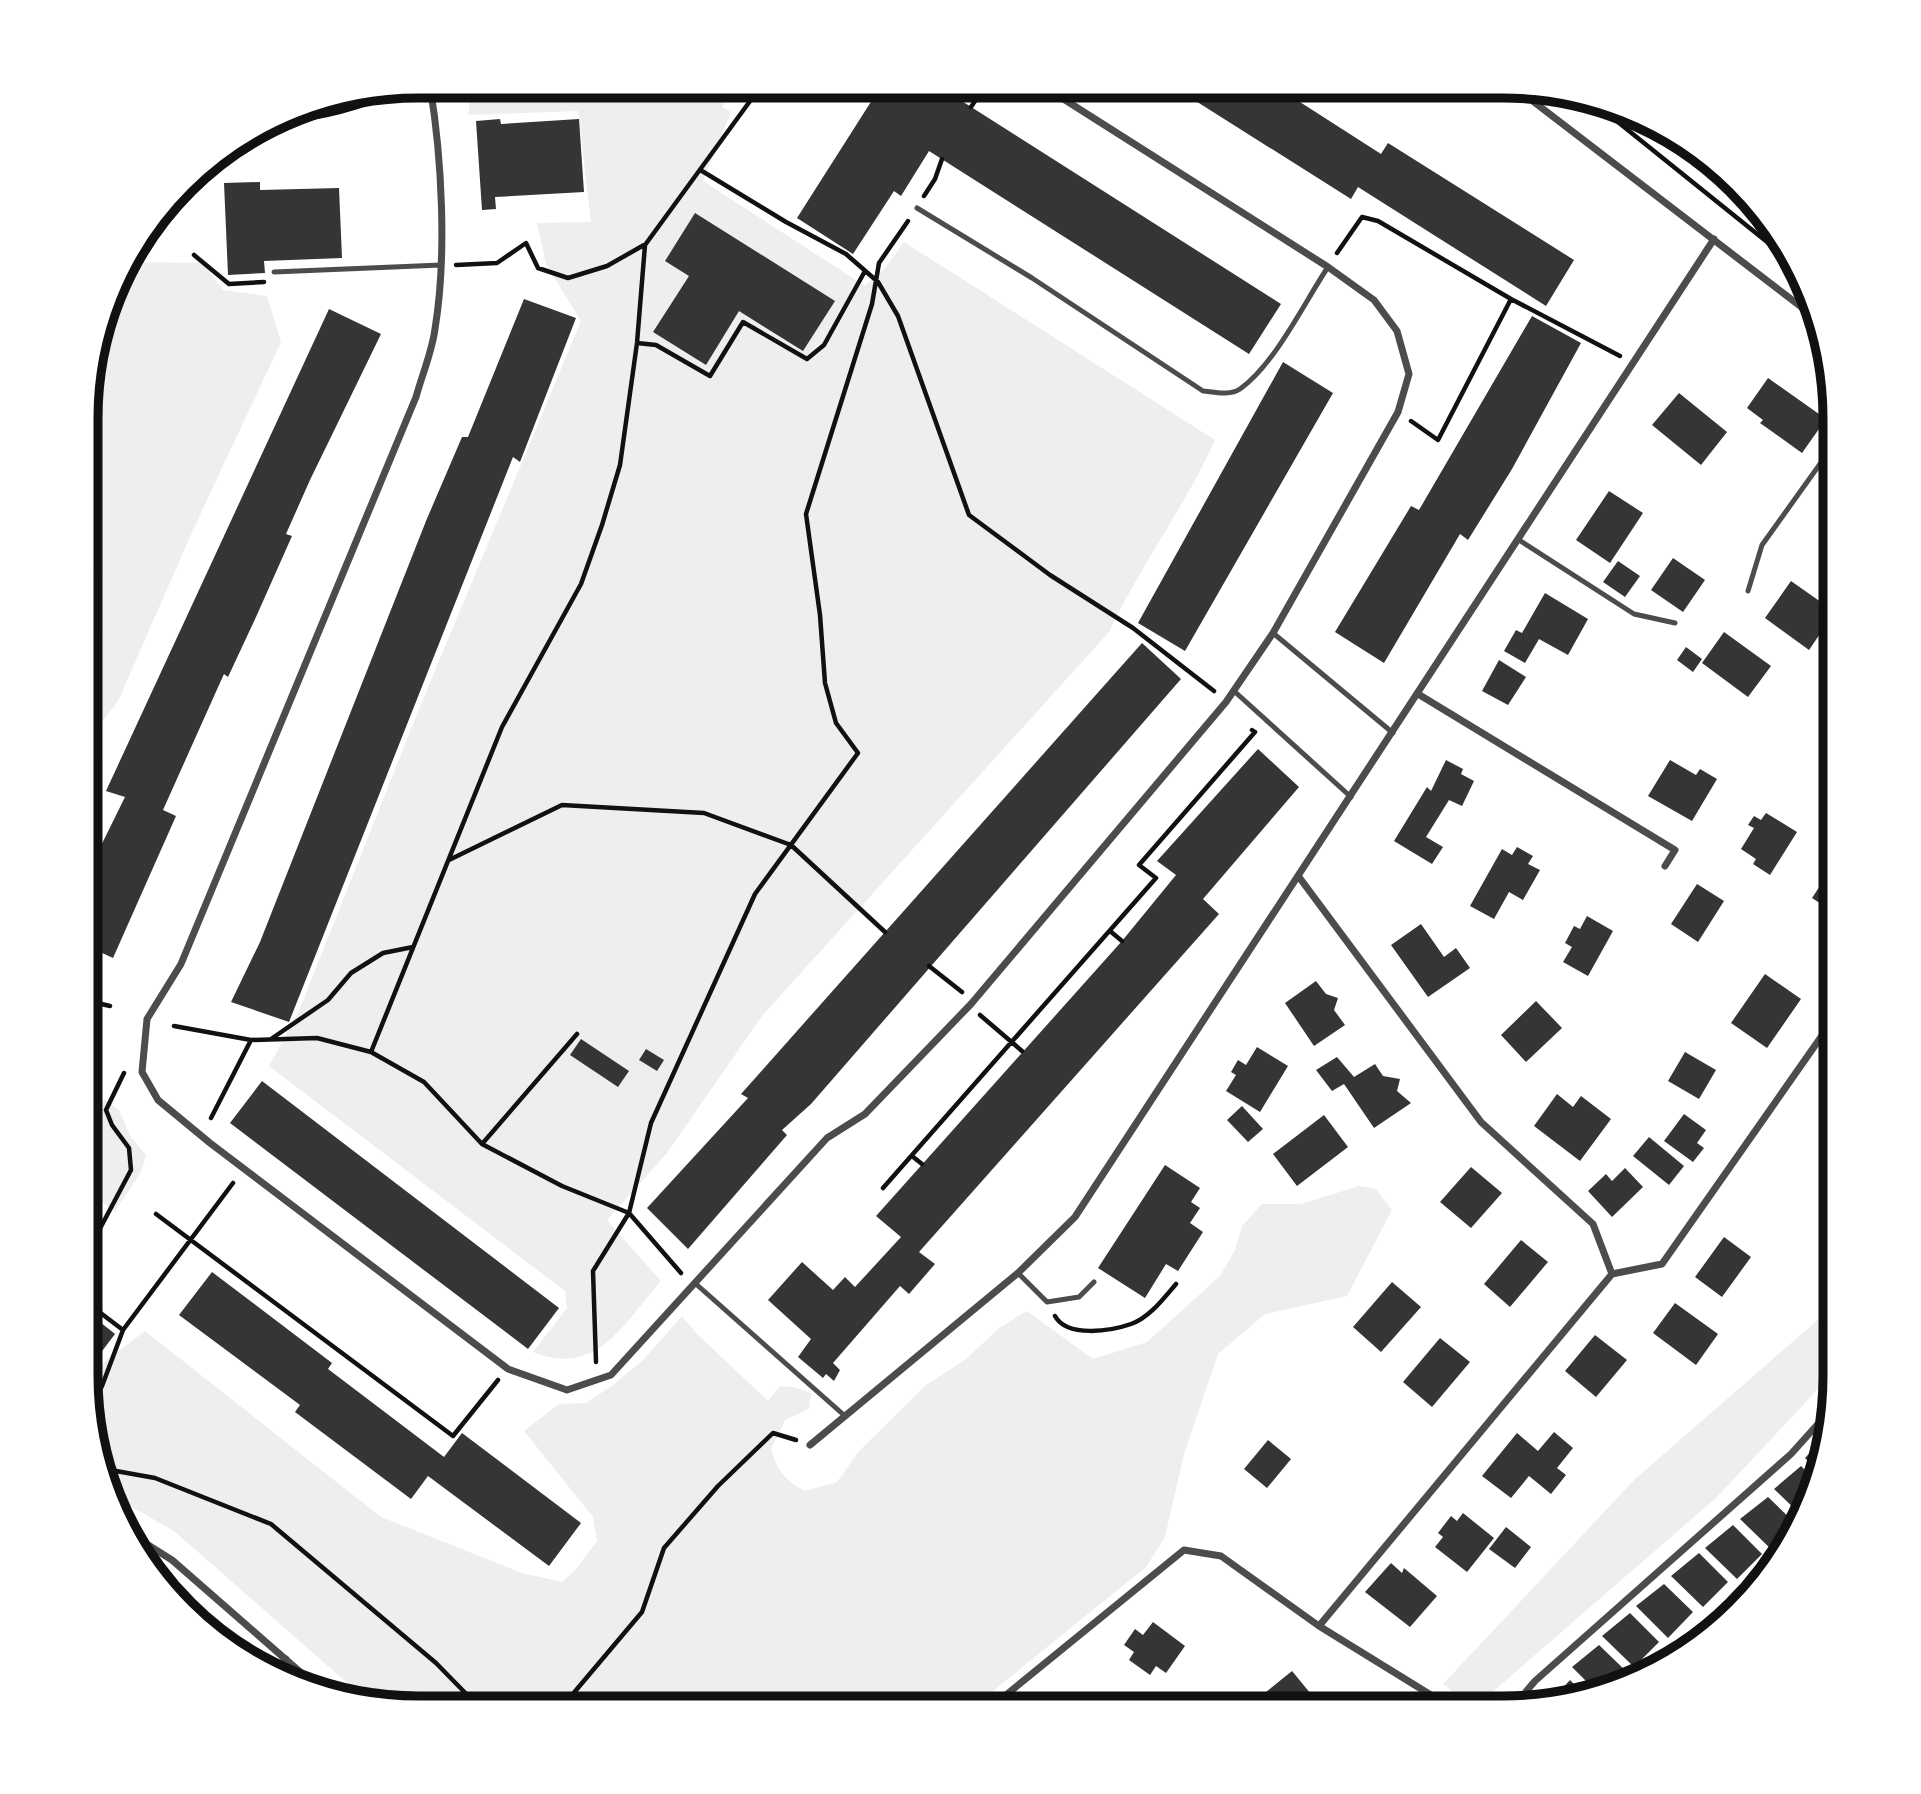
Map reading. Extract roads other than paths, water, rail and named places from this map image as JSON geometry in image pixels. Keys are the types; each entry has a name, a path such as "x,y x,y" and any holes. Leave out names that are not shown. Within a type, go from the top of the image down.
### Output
{"street":[{"path":"432,98 437,128 441,265 435,331 416,397 181,964 147,1019 142,1072 158,1100 210,1143 508,1368 567,1390 611,1375 827,1138 865,1114 971,1004 1234,691 1273,633 1398,412 1409,374 1397,331 1374,300 1328,267 1062,98"},
{"path":"1531,100 1804,309"},
{"path":"810,1445 1018,1273 1075,1217 1714,239"},
{"path":"1418,694 1675,850 1665,866"},
{"path":"1299,877 1481,1122 1594,1224 1612,1274"},
{"path":"1319,1626 1612,1274 1662,1264 1823,1034"},
{"path":"1523,1695 1535,1681 1791,1454 1819,1422"},
{"path":"145,1543 173,1560 304,1675"},
{"path":"1005,1696 1184,1550 1221,1556 1319,1626 1433,1696"},
{"path":"280,1665 286,1659"}],"lane":[{"path":"917,208 1032,278 1203,391 1222,394 1238,390 1268,359 1328,267"},
{"path":"274,272 441,265"},
{"path":"1748,591 1762,545 1823,460"},
{"path":"1519,540 1634,614 1675,623"},
{"path":"1273,633 1393,733"},
{"path":"1234,691 1351,797"},
{"path":"1018,1273 1047,1301 1079,1297 1094,1282"},
{"path":"696,1284 845,1416"}]}
